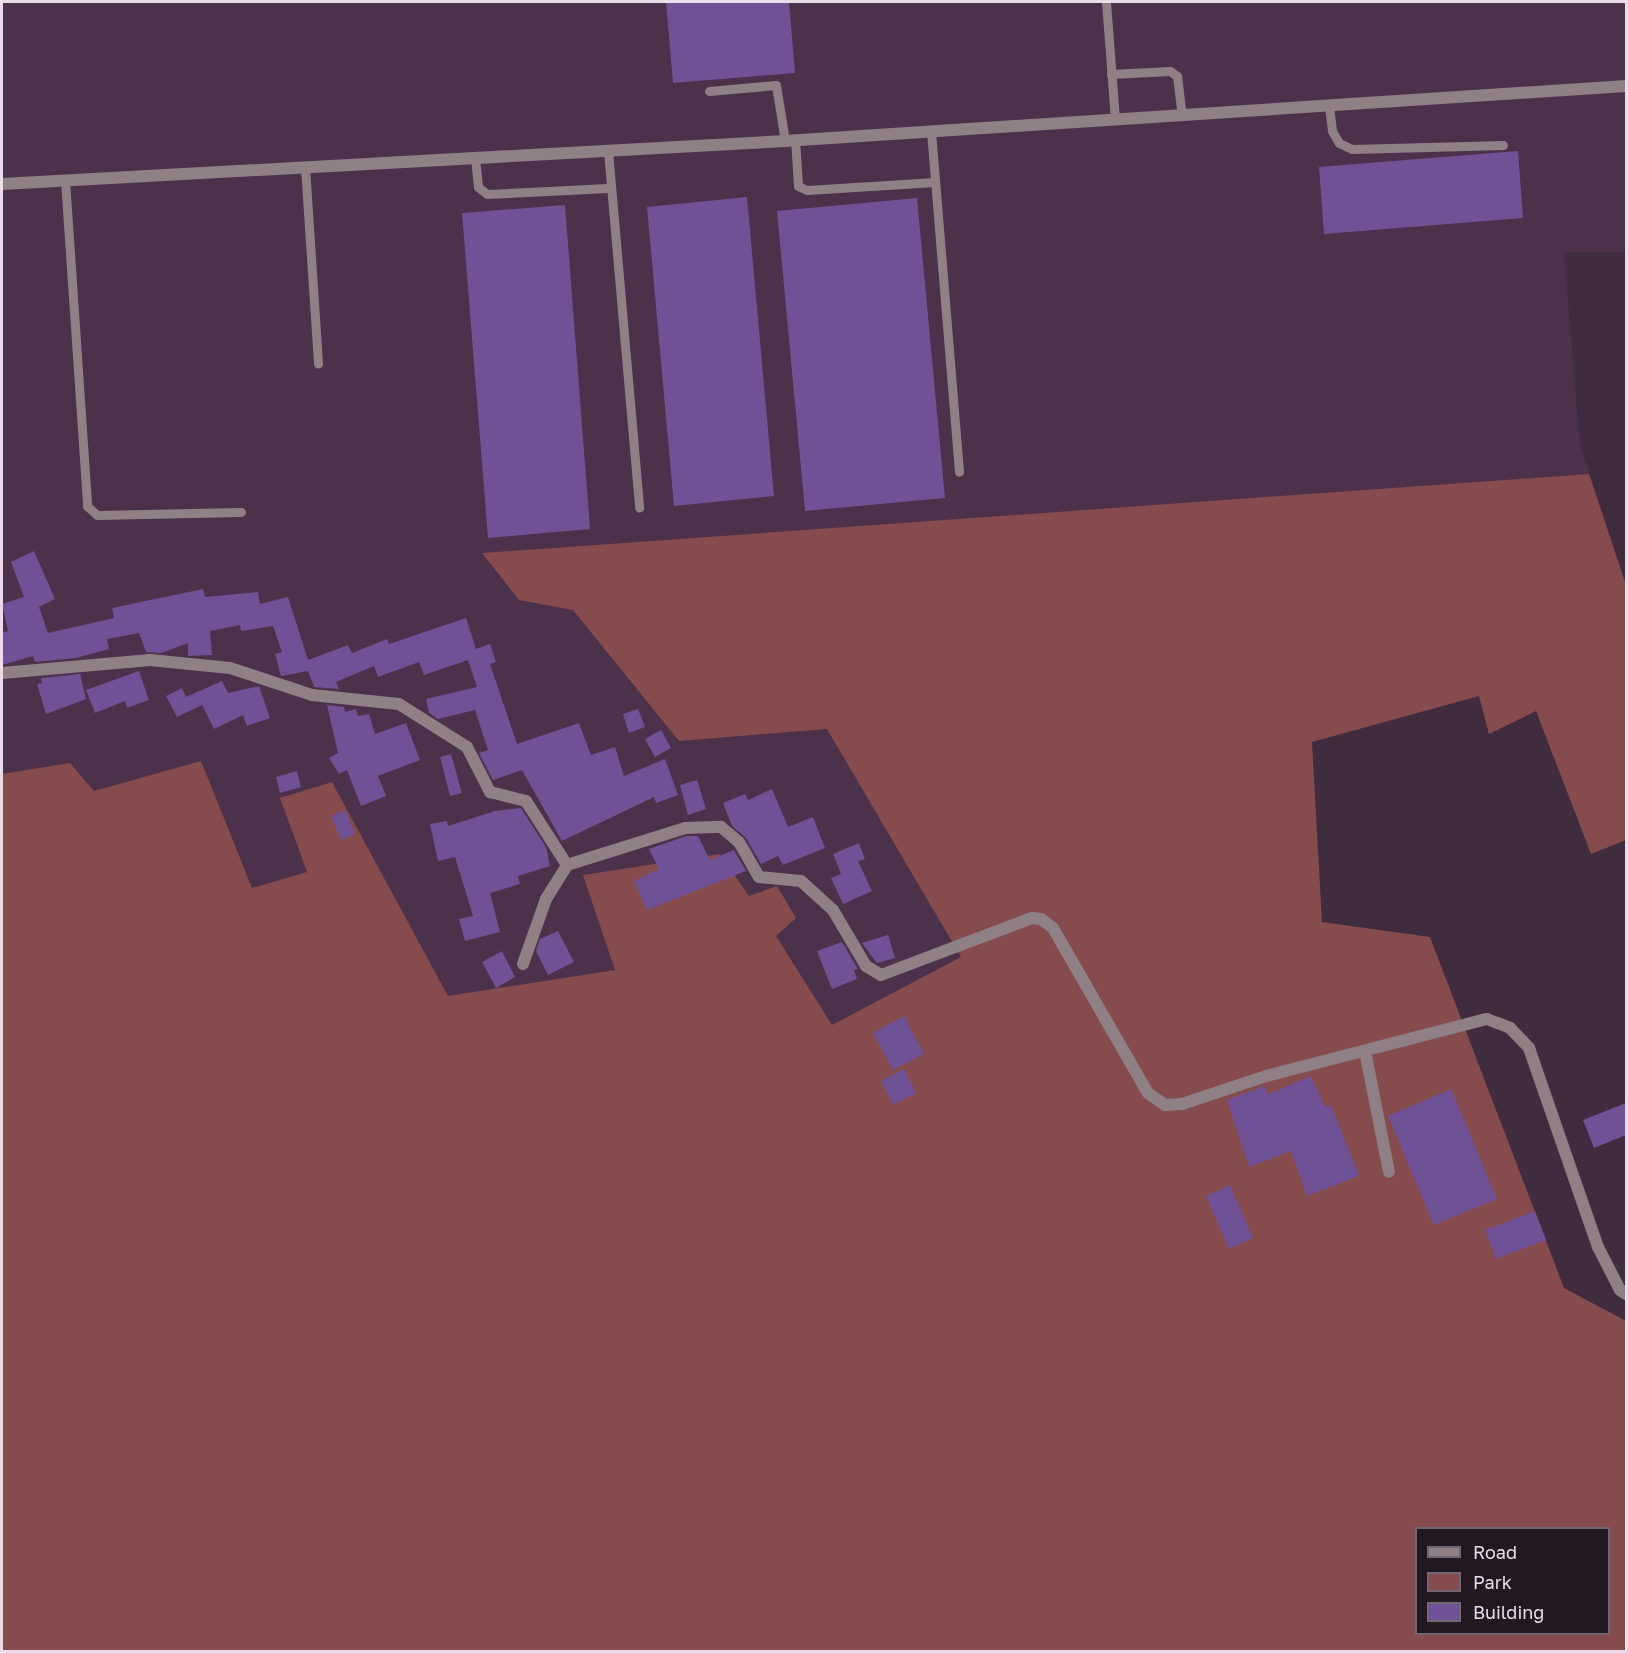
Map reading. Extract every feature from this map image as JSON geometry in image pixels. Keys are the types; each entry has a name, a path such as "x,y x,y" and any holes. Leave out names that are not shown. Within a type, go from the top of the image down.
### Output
{"street":[{"path":"2,184 608,151 1626,86"},
{"path":"2,673 150,660 230,668 312,695 387,700 456,737 477,762 490,792 526,801 567,865"},
{"path":"523,964 546,899 567,865 685,828 721,827 739,842 759,877 801,881 832,910 866,966 881,975 1032,918 1041,919 1053,928 1148,1093 1165,1105 1182,1104 1266,1076 1487,1019 1510,1028 1529,1048 1598,1247 1620,1290 1626,1294"},
{"path":"1365,1051 1389,1172"}],"lane":[{"path":"1106,2 1115,120"},
{"path":"1111,74 1170,71 1180,87 1182,115"},
{"path":"709,91 776,85 790,140 798,186 807,190 935,182"},
{"path":"1329,106 1332,131 1339,143 1352,149 1503,145"},
{"path":"931,131 959,472"},
{"path":"608,151 608,188 639,508"},
{"path":"475,158 478,187 487,194 608,188"},
{"path":"305,167 318,364"},
{"path":"65,180 87,506 97,515 242,512"}],"shaded area":[{"path":"2,2 1626,2 1626,252 1564,252 1580,445 1626,585 1106,798 1528,1192 1564,1288 1626,1321 1626,1651 2,1652"}],"green space":[{"path":"1589,474 1626,585 1626,840 1591,854 1536,711 1489,734 1479,696 1312,742 1322,922 1430,937 1564,1288 1626,1321 1626,1651 2,1652 2,774 70,763 94,791 201,761 252,888 307,872 280,798 332,782 448,996 615,970 583,875 720,854 749,896 777,886 796,918 776,936 832,1025 961,957 827,729 679,741 573,610 519,600 482,553"}],"building":[{"path":"666,2 789,2 795,73 673,83"},
{"path":"1518,151 1523,218 1324,234 1319,167"},
{"path":"747,197 774,496 674,506 647,207"},
{"path":"917,198 945,498 805,511 777,211"},
{"path":"565,205 590,529 488,538 462,213"},
{"path":"34,551 55,599 39,607 48,633 114,618 112,608 203,589 205,597 258,592 260,604 288,597 308,660 348,645 352,653 387,639 389,644 466,618 476,649 490,644 496,662 490,664 517,744 579,723 591,755 615,747 624,776 665,759 678,795 656,803 654,797 562,841 522,770 493,780 479,753 488,750 475,710 438,719 429,713 426,699 477,687 468,660 424,675 419,662 378,677 374,666 336,682 339,689 314,687 308,671 281,676 275,654 282,652 273,626 241,631 240,625 210,631 212,655 188,656 188,643 161,653 146,652 139,633 107,639 109,649 76,658 35,662 33,656 2,665 2,633 8,631 2,604 24,597 11,562"},
{"path":"139,671 149,700 127,708 125,701 95,713 86,690"},
{"path":"80,674 86,699 46,714 37,684 42,683 41,678"},
{"path":"222,681 228,693 259,686 270,718 247,726 243,715 214,729 202,705 177,717 166,696 182,688 186,697"},
{"path":"327,705 344,707 345,712 356,709 358,716 369,714 375,734 406,723 420,760 378,776 386,796 361,806 347,770 339,774 329,758 338,753"},
{"path":"638,709 645,727 629,733 623,714"},
{"path":"661,730 671,748 655,757 645,739"},
{"path":"451,754 462,793 450,796 440,757"},
{"path":"297,771 301,787 280,793 276,777"},
{"path":"697,780 706,809 688,815 680,785"},
{"path":"772,789 788,827 813,817 825,848 783,865 778,856 761,864 746,838 732,826 723,803 745,794 748,800"},
{"path":"521,808 546,847 550,866 518,876 520,884 490,893 500,932 465,941 459,919 473,916 455,857 438,861 430,824 447,821 448,826 495,811"},
{"path":"345,810 355,834 341,840 331,816"},
{"path":"686,836 698,836 710,860 734,850 746,871 647,910 634,881 659,869 649,849"},
{"path":"859,843 865,859 858,861 872,891 843,904 831,878 841,874 833,854"},
{"path":"558,931 574,962 548,975 536,951 540,939"},
{"path":"888,935 895,958 877,963 862,943"},
{"path":"842,942 858,969 854,970 857,979 832,989 817,951"},
{"path":"502,951 515,977 496,988 482,962"},
{"path":"904,1016 924,1054 893,1070 873,1033"},
{"path":"904,1069 916,1093 893,1105 881,1081"},
{"path":"1311,1076 1325,1107 1331,1105 1359,1176 1307,1196 1291,1151 1249,1167 1227,1100 1264,1086 1268,1094"},
{"path":"1451,1089 1497,1199 1434,1225 1388,1116"},
{"path":"1626,1103 1626,1135 1594,1148 1583,1120"},
{"path":"1230,1185 1253,1238 1229,1249 1206,1196"},
{"path":"1535,1211 1546,1240 1496,1259 1485,1230"}]}
